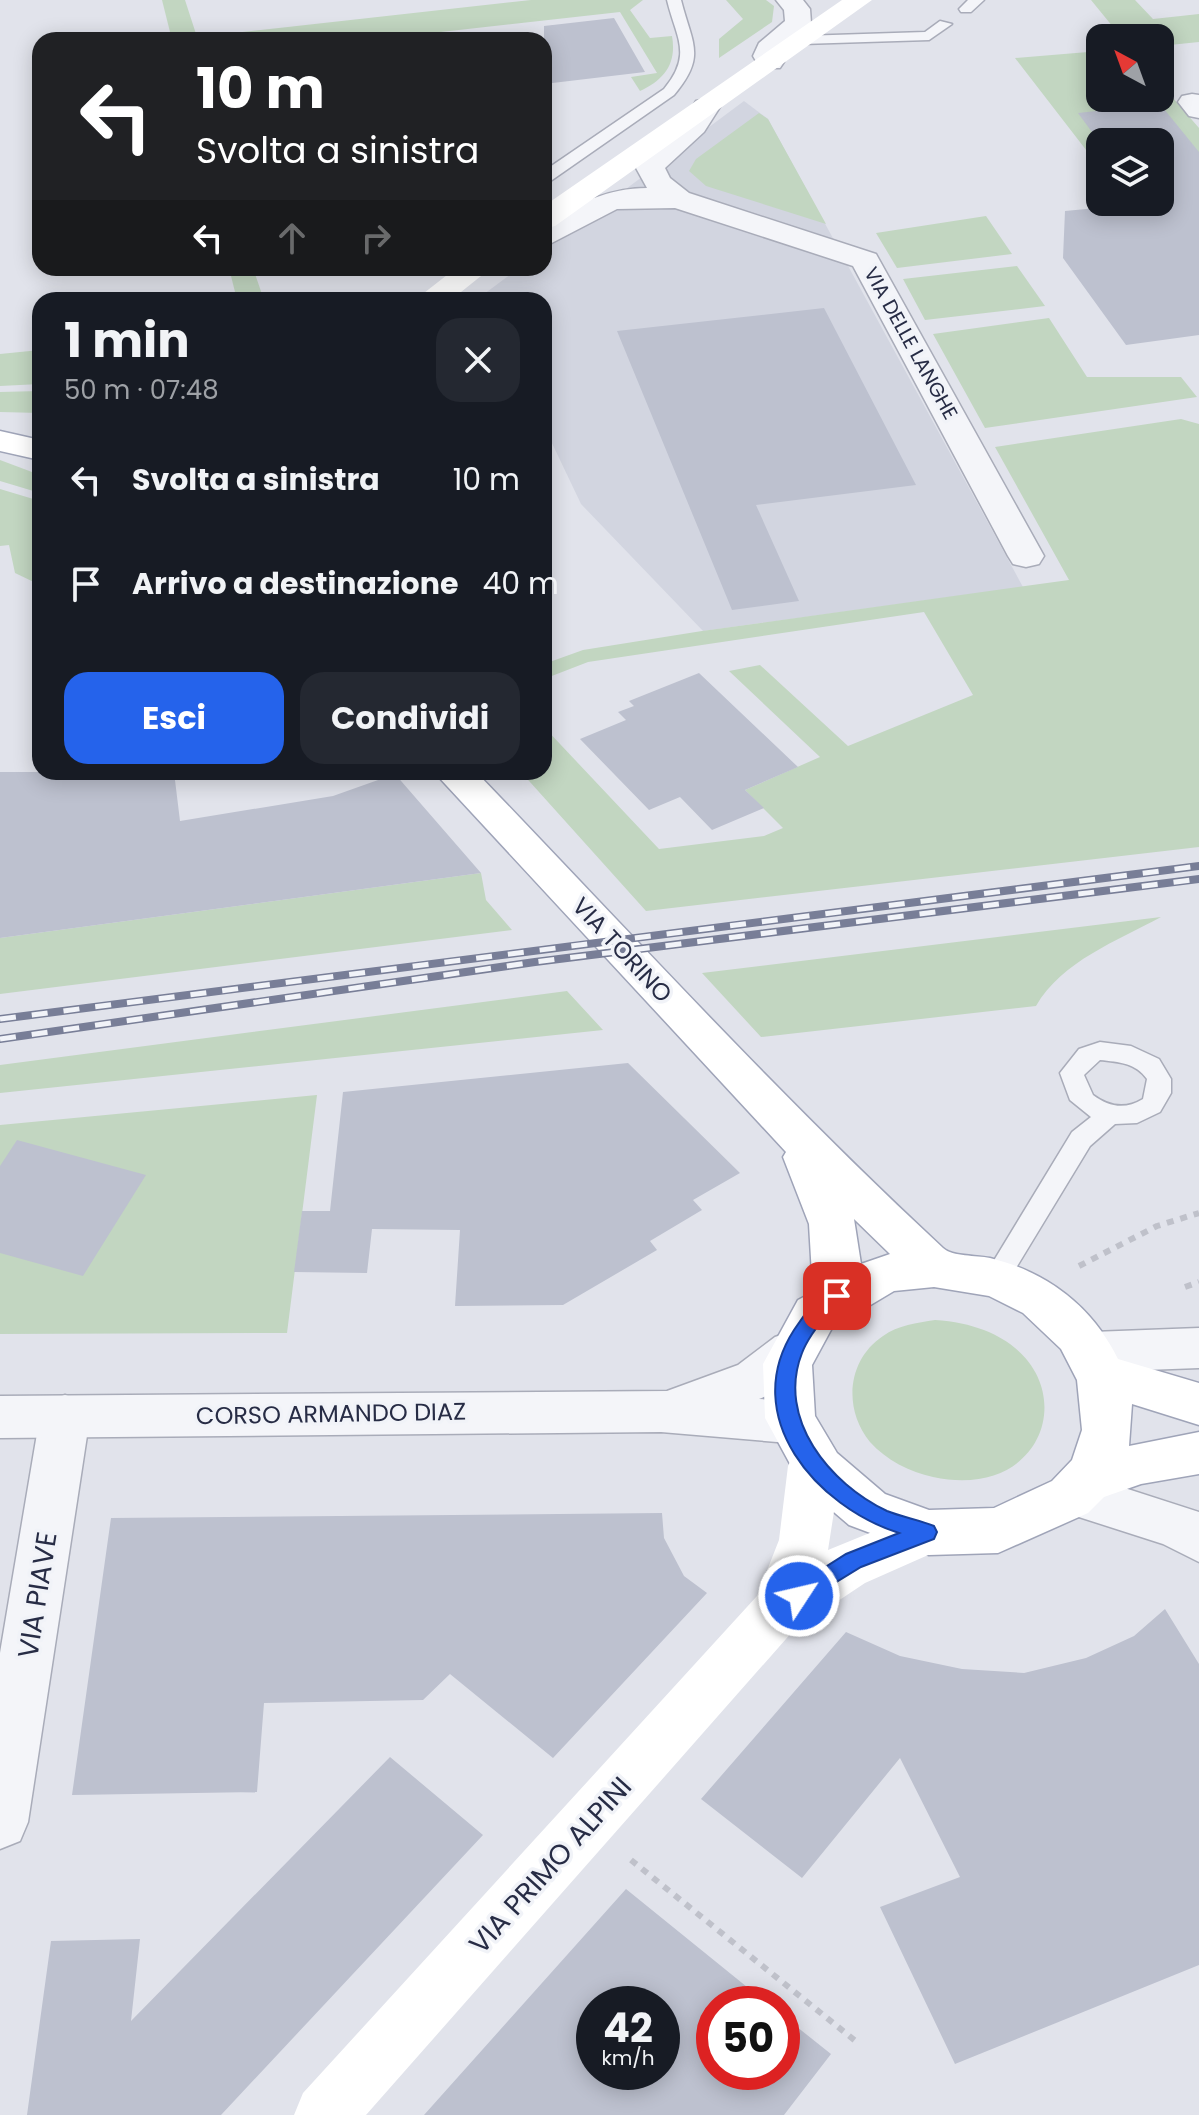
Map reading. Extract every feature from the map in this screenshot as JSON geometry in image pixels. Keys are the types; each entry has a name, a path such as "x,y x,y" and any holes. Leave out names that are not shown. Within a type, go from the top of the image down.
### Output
{"main road":[{"name":"VIA DELLE LANGHE","path":"552,214 859,0"},
{"path":"442,292 465,276"},
{"path":"0,433 32,432"},
{"path":"0,441 32,448"},
{"name":"VIA TORINO","path":"462,780 789,1127 934,1268"},
{"name":"VIA TORINO","path":"789,1127 832,1215 840,1256 837,1296"},
{"path":"792,1351 818,1310 837,1296 882,1275 934,1268 996,1279 1052,1308 1097,1364 1110,1411 1104,1448 1081,1487"},
{"name":"VIA PRIMO ALPINI","path":"774,1614 799,1571 813,1504 785,1386 792,1351"},
{"path":"1097,1364 1199,1404"},
{"path":"801,1444 843,1496 881,1518 926,1532 971,1535 1015,1528 1048,1513 1081,1487 1141,1463 1199,1453"},
{"name":"VIA PRIMO ALPINI","path":"327,2114 774,1614 824,1577 854,1560 926,1532"}],"street":[{"path":"770,62 767,56 769,49 798,23 797,9 789,0"},
{"name":"VIA DELLE LANGHE","path":"679,199 658,183 650,168 655,159 691,133 706,107"},
{"name":"VIA DELLE LANGHE","path":"552,233 603,202 639,195 679,199 867,261 1026,556"},
{"path":"1097,1364 1199,1348"},
{"name":"CORSO ARMANDO DIAZ","path":"661,1411 727,1392 766,1372 792,1351"},
{"name":"CORSO ARMANDO DIAZ","path":"0,1417 661,1411 801,1444"},
{"name":"VIA PIAVE","path":"0,1822 65,1416"},
{"path":"1081,1487 1179,1527 1199,1539"}],"lane":[{"path":"552,173 669,92 684,76 691,52 674,0"},
{"path":"802,40 929,36 945,24"},
{"path":"552,179 587,190"},
{"path":"1081,1139 1083,1101 1073,1084 1072,1073 1078,1063 1100,1051 1122,1051 1138,1056 1158,1074 1162,1091 1148,1110 1134,1114 1111,1114 1083,1101"},
{"path":"996,1279 1081,1139 1111,1114"}],"path":[{"path":"1138,1236 1199,1213"},
{"path":"1185,1287 1199,1282"},
{"path":"586,1824 858,2043"}],"shaded area":[{"path":"744,101 768,119 1023,587 703,631 581,504 552,443 552,292 487,292 508,276 552,276 552,244"}],"green space":[{"path":"162,0 185,0 195,32 170,32"},
{"path":"531,0 643,0 630,10 650,38 672,36 673,46 667,70 656,82 640,91 631,77 657,73 620,12 441,32 242,32"},
{"path":"726,0 766,0 774,6 772,22 719,58 719,39 743,19"},
{"path":"1091,0 1135,0 1153,19 1199,14 1199,42 1174,45 1174,24 1111,24"},
{"path":"1086,52 1086,112 1174,112 1174,99 1199,128 1199,183 1174,157 1174,128 1086,128 1086,150 1015,58"},
{"path":"759,113 768,119 826,224 706,186 689,171 696,159"},
{"path":"986,216 1012,254 897,268 876,233"},
{"path":"1017,266 1045,306 925,320 903,279"},
{"path":"231,276 256,276 261,292 235,292"},
{"path":"1049,318 1087,377 1181,377 1197,397 985,428 933,334"},
{"path":"32,351 32,384 0,386 0,354"},
{"path":"32,391 32,413 0,412 0,392"},
{"path":"1181,419 1199,424 1199,847 646,911 528,780 552,780 552,735 659,849 764,836 783,828 745,790 820,757 729,671 760,665 848,746 973,695 924,612 588,662 552,676 552,661 583,650 702,631 1069,580 995,447"},
{"path":"0,460 32,472 32,491 0,481"},
{"path":"0,489 32,499 32,581 15,573 9,545 0,546"},
{"path":"481,873 486,900 512,930 0,994 0,938"},
{"path":"1161,917 1075,964 1047,990 1036,1006 761,1037 702,973"},
{"path":"567,991 603,1030 0,1093 0,1065"},
{"path":"317,1095 287,1333 0,1334 0,1125"},
{"path":"935,1320 986,1331 1020,1353 1040,1382 1044,1413 1035,1443 1013,1466 979,1479 933,1477 891,1460 870,1442 861,1429 853,1400 853,1386 862,1358 871,1346 889,1332"}],"building":[{"path":"614,18 645,72 552,83 552,32 544,32 544,26"},
{"path":"1166,112 1199,152 1199,335 1126,345 1063,258 1065,211 1086,209 1086,216 1174,216 1174,128 1089,128 1078,113"},
{"path":"824,308 916,485 756,505 799,601 732,610 617,331"},
{"path":"699,673 798,767 745,790 764,808 712,830 680,797 649,810 580,739 626,720 618,712 634,706 629,701"},
{"path":"0,772 32,772 32,780 175,780 180,821 333,796 378,780 400,780 481,873 0,938"},
{"path":"628,1063 740,1173 693,1200 702,1210 650,1241 657,1250 563,1305 455,1306 460,1230 372,1229 367,1273 294,1272 302,1211 330,1211 343,1092"},
{"path":"17,1140 146,1175 83,1276 0,1253 0,1166"},
{"path":"662,1513 664,1538 684,1576 707,1593 553,1758 450,1674 423,1700 264,1703 257,1792 72,1795 111,1518"},
{"path":"1165,1609 1199,1664 1199,1965 955,2064 880,1907 960,1877 900,1758 802,1878 701,1799 846,1632 900,1656 962,1669 1024,1673 1086,1658 1134,1636"},
{"path":"390,1757 483,1835 221,2115 27,2115 51,1941 140,1939 131,2021"},
{"path":"626,1889 746,1986 696,1986 696,2090 800,2090 800,2029 831,2054 784,2115 424,2115"}],"railway":[{"path":"0,1019 1199,866"},
{"path":"0,1039 535,962 1199,879"}],"route":[{"path":"799,1596 854,1560 926,1532 881,1518 843,1496 813,1466 789,1422 785,1386 792,1351 818,1310 837,1296"}]}
